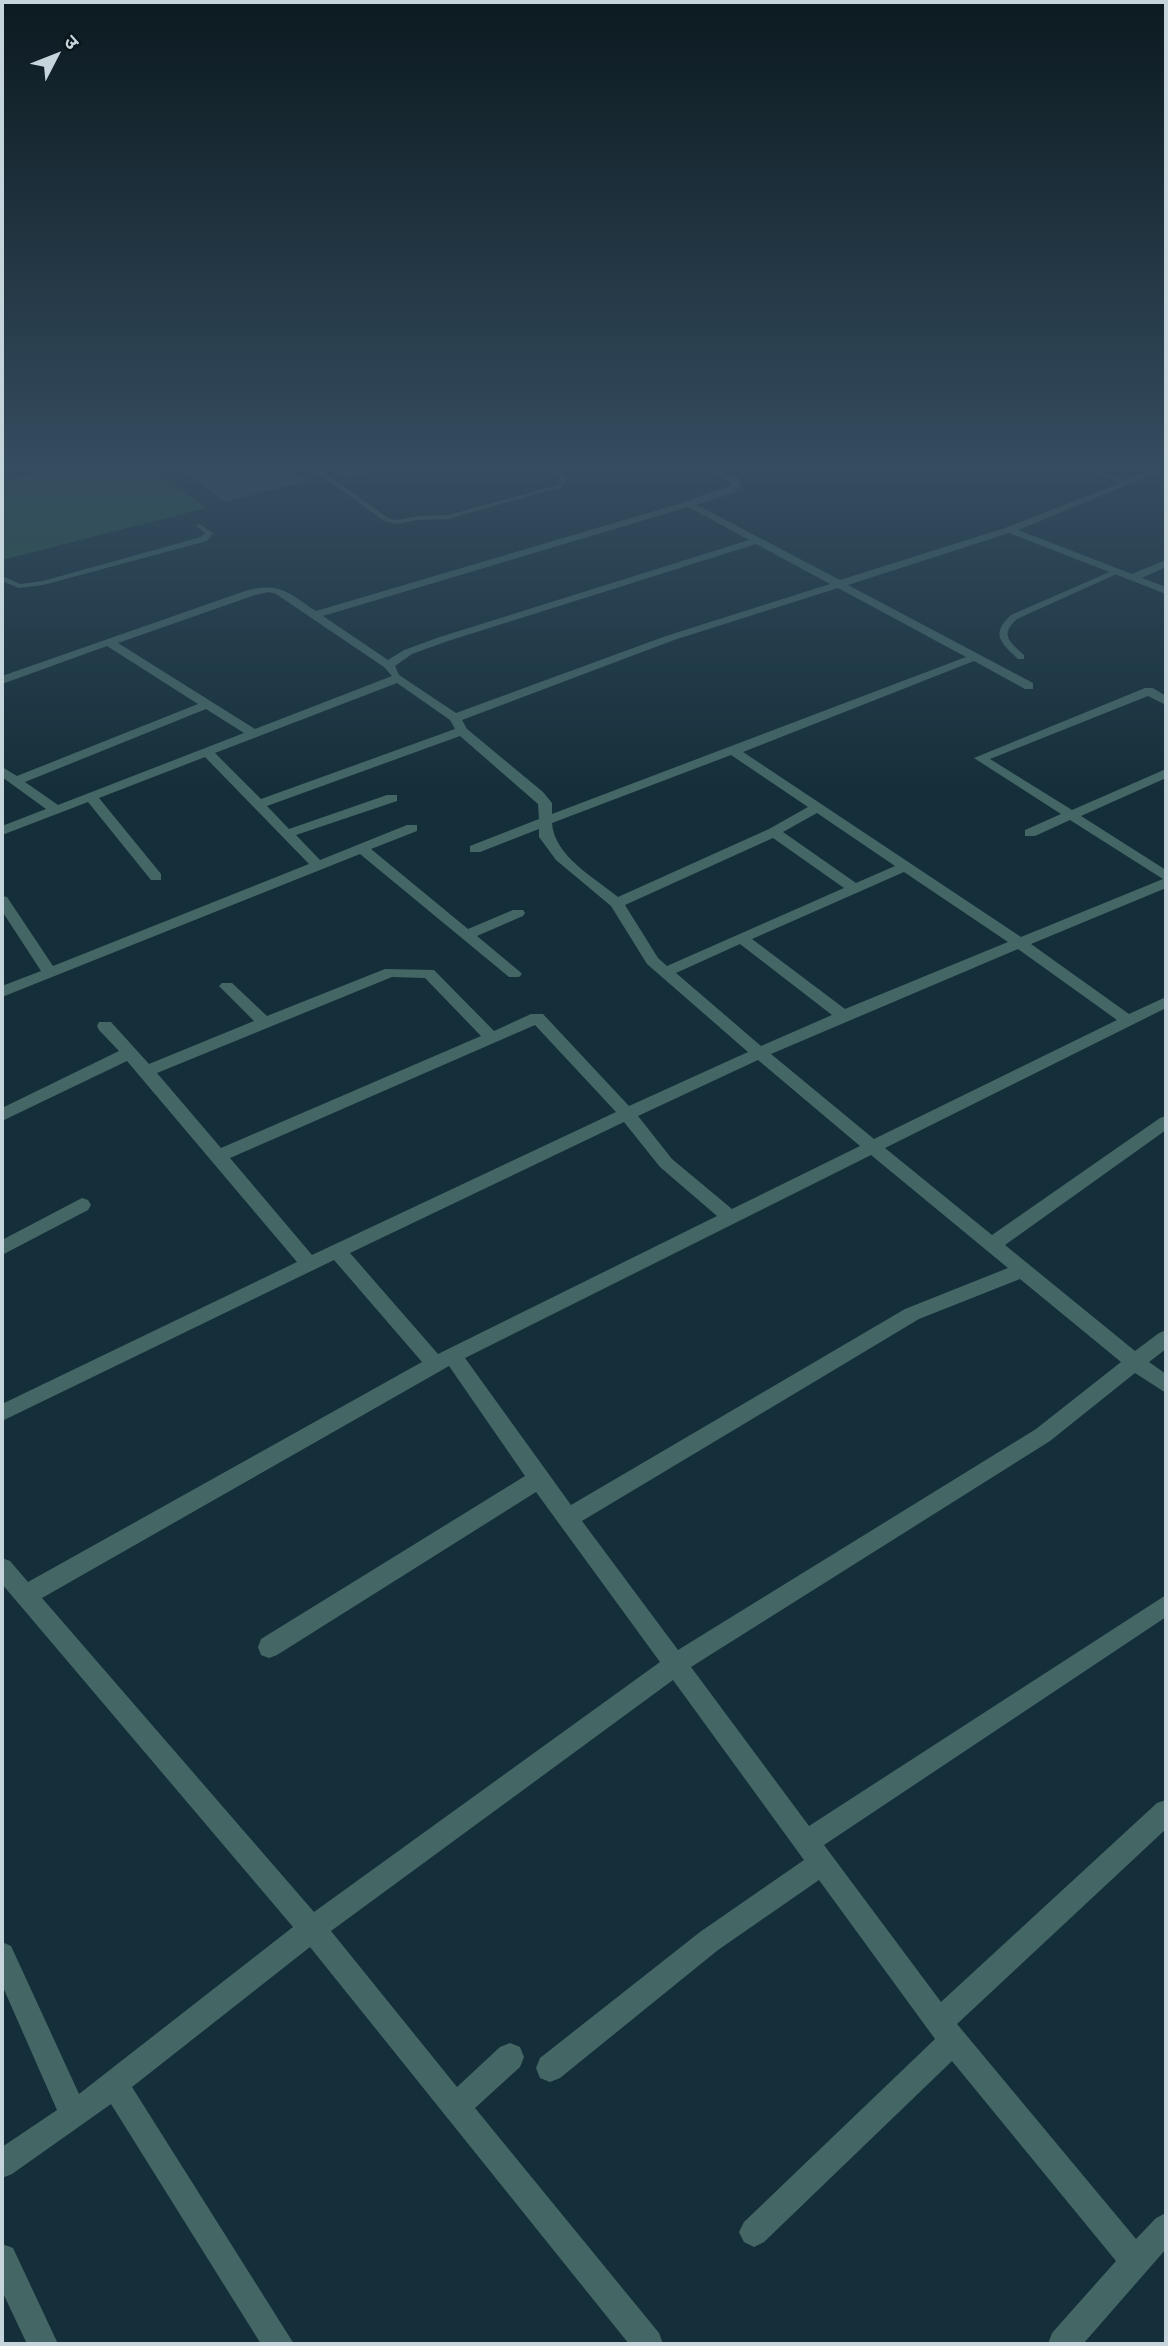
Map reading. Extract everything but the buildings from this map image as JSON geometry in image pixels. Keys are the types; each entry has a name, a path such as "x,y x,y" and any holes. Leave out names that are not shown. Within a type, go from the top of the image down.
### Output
{"street":[{"path":"314,615 451,574"},
{"path":"388,665 408,652 444,639 649,574"},
{"path":"822,574 1029,687"},
{"path":"258,805 670,638 866,574"},
{"path":"1123,574 1166,591"},
{"path":"1133,578 1141,574"},
{"path":"2,680 57,657 144,633 262,589 279,591 388,665 398,678 458,725 538,795 545,803 546,836 561,857 617,903 652,961 873,1147 1134,1362 1166,1385"},
{"path":"110,643 254,734"},
{"path":"475,849 975,657"},
{"path":"2,831 398,678"},
{"path":"1166,701 1149,691 979,758 1166,876"},
{"path":"16,781 206,705"},
{"path":"733,751 1018,942 1129,1021"},
{"path":"207,752 319,867"},
{"path":"2,771 56,810"},
{"path":"1030,833 1166,773"},
{"path":"91,797 156,877"},
{"path":"287,834 392,798"},
{"path":"617,903 774,832 816,808"},
{"path":"2,992 412,828"},
{"path":"774,832 854,888"},
{"path":"362,849 514,974"},
{"path":"665,972 903,867"},
{"path":"2,1413 337,1251 760,1052 1018,942 1065,926 1166,883"},
{"path":"2,900 50,973"},
{"path":"467,936 518,913"},
{"path":"741,938 844,1016"},
{"path":"146,1071 390,972 429,974 492,1038"},
{"path":"226,986 265,1023"},
{"path":"26,1595 443,1359 1166,1002"},
{"path":"219,1156 537,1018 627,1114 666,1163 729,1216"},
{"path":"105,1026 310,1265"},
{"path":"2,1115 130,1053"},
{"path":"992,1245 1166,1122"},
{"path":"2,1248 82,1205"},
{"path":"337,1251 443,1359 539,1479 946,2031 1135,2261"},
{"path":"568,1518 912,1314 1023,1270"},
{"path":"2,2164 74,2115 312,1928 676,1664 1043,1435 1166,1338"},
{"path":"269,1647 539,1479"},
{"path":"2,1567 312,1928 648,2344"},
{"path":"550,2068 709,1941 814,1852 1166,1605"},
{"path":"754,2232 946,2031 1166,1812"},
{"path":"2,1955 74,2115"},
{"path":"456,2107 510,2057"},
{"path":"114,2084 279,2344"},
{"path":"1063,2344 1166,2228"},
{"path":"2,2259 43,2344"}],"lane":[{"path":"2,578 19,586 74,574"},
{"path":"1021,657 1005,641 1002,632 1004,625 1014,617 1110,574"}]}
